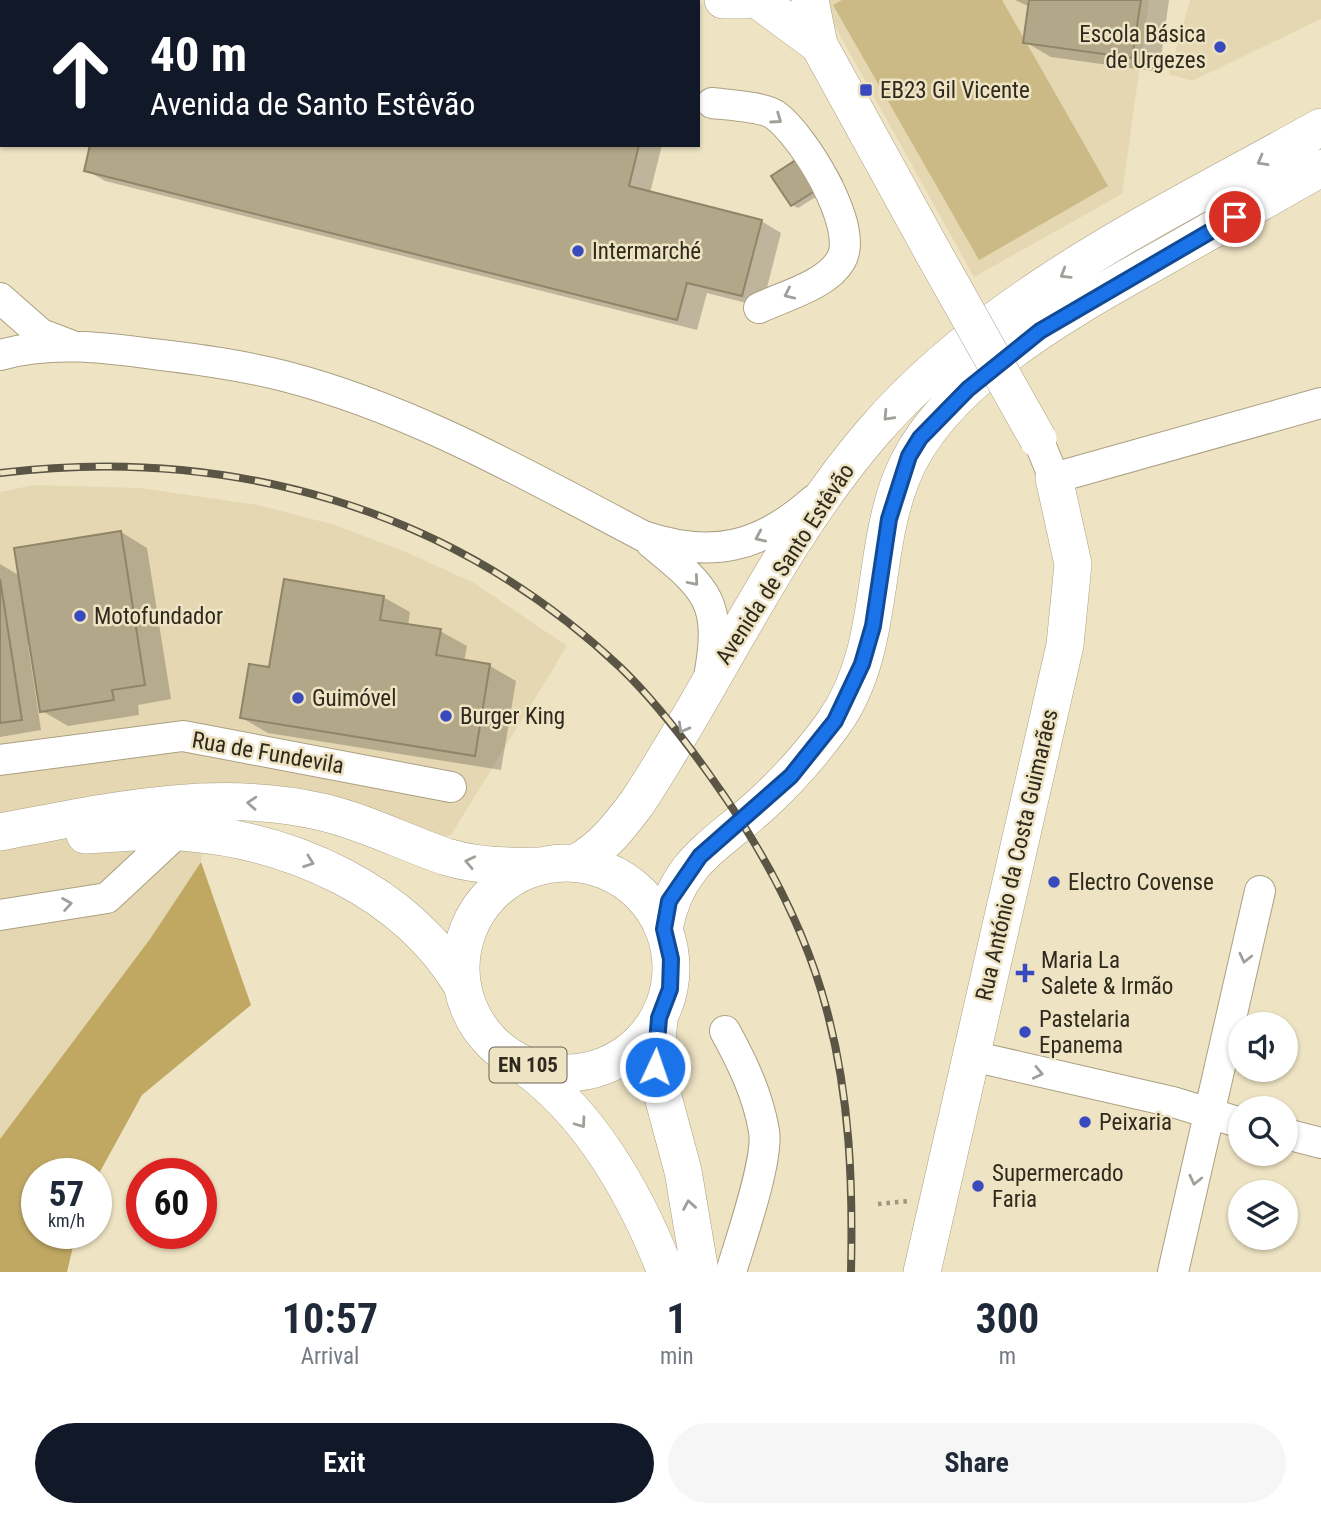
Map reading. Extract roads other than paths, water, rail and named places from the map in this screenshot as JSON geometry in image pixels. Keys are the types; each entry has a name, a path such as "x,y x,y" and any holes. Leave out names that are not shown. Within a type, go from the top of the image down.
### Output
{"main road":[{"path":"723,0 746,0"},
{"path":"758,0 819,45"},
{"path":"810,0 819,45 1038,439"},
{"name":"Avenida de Santo Estêvão","path":"576,863 593,853 613,835 637,803 787,553 834,482 873,432 909,394 954,350 1009,308 1139,230 1321,127"},
{"path":"664,929 669,901 700,856 791,776 835,721 862,664 873,626 889,519 897,488 915,447 939,415 1040,331 1321,168"},
{"name":"Rua António da Costa Guimarães","path":"922,1272 1065,645 1073,564 1054,478"},
{"name":"EN 105","path":"0,832 132,807 245,802 323,812 447,857 492,867 576,863 604,870 630,883 650,904 664,929 671,969 670,989 659,1018 655,1067 683,1171 700,1272"},
{"name":"EN 105","path":"0,838 179,831 224,836 272,848 320,866 363,887 426,938 447,961 463,987"},
{"name":"EN 105","path":"538,866 509,879 486,900 469,926 461,956 463,987 472,1016 490,1041 563,1098 612,1165 642,1217 666,1272"},
{"name":"EN 105","path":"514,1059 545,1071 579,1072 611,1063 638,1045 659,1018"}],"street":[{"path":"712,103 773,113 798,135 838,209 847,240 842,260 827,276 759,308"},
{"path":"0,299 0,323"},
{"path":"0,299 41,334 70,345"},
{"path":"0,355 70,345 208,360 327,388 406,417 483,451 643,536 699,583 716,627 708,685"},
{"path":"1054,478 1321,403"},
{"name":"Rua António da Costa Guimarães","path":"1038,439 1054,478"},
{"path":"643,536 703,550 744,544 788,522 834,482"},
{"name":"Rua de Fundevila","path":"0,760 183,736 451,787"},
{"path":"0,915 107,898 179,831"},
{"path":"1173,1272 1260,891"},
{"path":"725,1031 747,1070 765,1133 753,1200 731,1272"},
{"path":"972,1056 1228,1119"},
{"path":"1298,1137 1321,1143"}],"railway":[{"path":"0,473 86,467 170,469 253,480 333,500 411,529 485,566 555,613 621,668 669,721 730,804 780,889 807,949 827,1011 841,1076 850,1173 851,1272"}],"place":[{"name":"Escola Básica de Urgezes","path":"1220,47"},
{"name":"EB23 Gil Vicente","path":"866,90"},
{"name":"Intermarché","path":"578,251"},
{"name":"Motofundador","path":"80,616"},
{"name":"Guimóvel","path":"298,698"},
{"name":"Burger King","path":"446,716"},
{"name":"Electro Covense","path":"1054,882"},
{"name":"Maria La Salete & Irmão","path":"1025,973"},
{"name":"Pastelaria Epanema","path":"1025,1032"},
{"name":"Peixaria","path":"1085,1122"},
{"name":"Supermercado Faria","path":"978,1186"}]}
